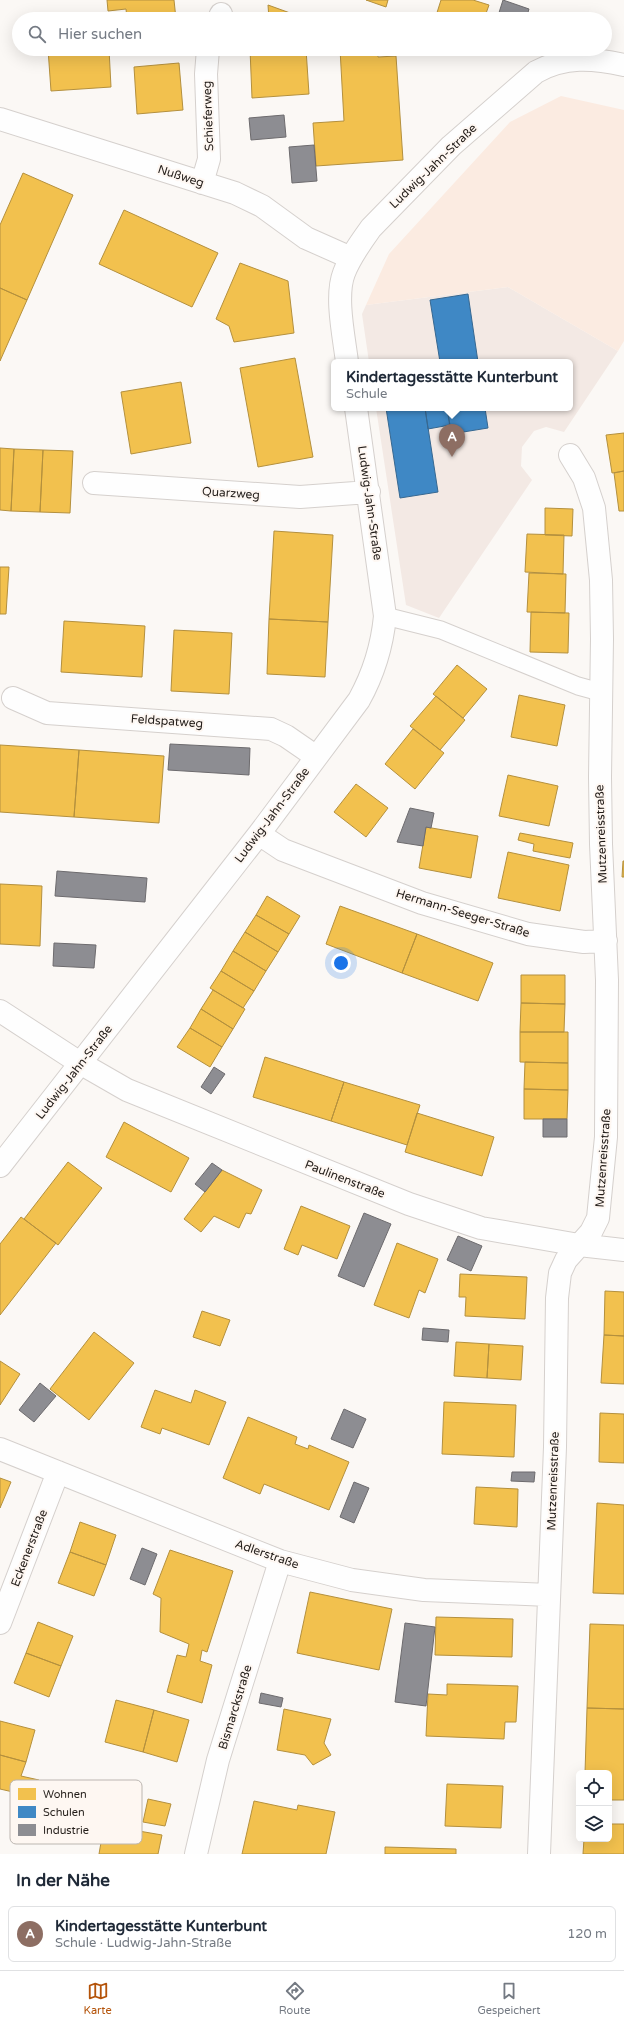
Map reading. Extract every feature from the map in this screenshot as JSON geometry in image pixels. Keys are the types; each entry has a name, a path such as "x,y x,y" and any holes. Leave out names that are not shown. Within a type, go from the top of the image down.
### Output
{"street":[{"name":"Schieferweg","path":"202,183 210,159 206,74 207,56"},
{"name":"Ludwig-Jahn-Straße","path":"347,359 341,290 344,274 371,228 452,146 536,72 551,64 574,60 624,64"},
{"name":"Nußweg","path":"0,119 242,196 262,206 306,238 352,258"},
{"name":"Ludwig-Jahn-Straße","path":"0,1166 259,834 315,756 359,700 370,679 382,642 385,616 369,492 356,411"},
{"name":"Mutzenreisstraße","path":"539,1854 555,1447 557,1298 560,1273 566,1260 590,1232 598,1218 606,1137 606,941 600,844 600,692 602,639 601,580 594,508 584,478 570,455"},
{"name":"Quarzweg","path":"94,483 300,497 369,492"},
{"name":"Feldspatweg","path":"13,698 47,713 271,729 286,736 315,756"},
{"name":"Hermann-Seeger-Straße","path":"259,834 283,850 422,903 528,934 584,942 606,941"},
{"name":"Paulinenstraße","path":"0,1011 80,1063 127,1090 409,1204 481,1228 580,1245 624,1250"},
{"name":"Adlerstraße","path":"0,1449 280,1561 352,1580 424,1590 549,1595"},
{"name":"Eckenerstraße","path":"0,1623 58,1472"},
{"name":"Bismarckstraße","path":"196,1854 218,1760 280,1561"}],"lane":[{"path":"385,616 441,630 578,686 600,692"}],"shaded area":[{"path":"561,96 624,110 624,341 618,351 508,287 366,305 389,254 510,122"},
{"path":"508,287 618,351 564,432 546,427 534,431 522,447 521,466 532,480 439,618 406,605 376,411 573,411 573,359 369,359 362,314 366,305"}],"building: Wohnen":[{"path":"107,0 174,0 175,12 126,12 126,9 108,11"},
{"path":"366,0 388,0 386,7"},
{"path":"441,0 473,0 489,5 486,12 437,12"},
{"path":"268,5 287,12 268,12"},
{"path":"48,56 109,56 111,87 51,91"},
{"path":"250,56 306,56 309,94 252,98"},
{"path":"340,56 396,56 403,160 316,166 313,123 344,121"},
{"path":"179,63 183,110 137,114 134,67"},
{"path":"23,173 73,195 27,300 0,288 0,225"},
{"path":"124,210 218,253 192,307 99,264"},
{"path":"240,263 288,281 294,333 234,342 229,326 216,319"},
{"path":"0,288 27,300 0,361"},
{"path":"295,358 313,457 258,467 240,368"},
{"path":"181,382 191,443 131,454 121,392"},
{"path":"624,433 624,471 612,473 606,435"},
{"path":"0,448 14,449 11,511 0,510"},
{"path":"14,449 43,450 40,512 11,511"},
{"path":"43,450 73,451 70,513 40,512"},
{"path":"624,471 624,511 619,511 614,473"},
{"path":"545,508 573,509 572,536 545,535"},
{"path":"274,531 333,535 328,622 269,619"},
{"path":"527,534 564,535 563,574 525,572"},
{"path":"0,567 9,567 6,614 0,614"},
{"path":"529,573 566,574 565,613 527,612"},
{"path":"531,612 569,613 568,653 530,652"},
{"path":"269,619 328,622 325,677 267,674"},
{"path":"64,621 145,626 142,677 61,672"},
{"path":"174,630 232,633 229,694 171,691"},
{"path":"457,665 487,689 463,718 433,694"},
{"path":"519,695 565,705 557,746 511,737"},
{"path":"436,696 465,720 440,750 410,726"},
{"path":"413,729 444,753 415,789 385,764"},
{"path":"0,745 79,750 74,817 0,812"},
{"path":"79,750 164,756 159,823 74,817"},
{"path":"508,775 558,786 549,826 499,816"},
{"path":"356,784 388,808 366,837 334,812"},
{"path":"426,827 478,836 471,878 419,868"},
{"path":"520,833 573,843 570,858 533,851 534,844 518,840"},
{"path":"508,852 569,865 560,911 498,898"},
{"path":"623,861 624,877 622,877"},
{"path":"0,884 42,886 40,946 0,944"},
{"path":"267,896 300,916 289,934 256,915"},
{"path":"340,906 417,934 402,973 326,944"},
{"path":"256,915 289,934 278,952 245,932"},
{"path":"245,932 278,952 266,971 233,951"},
{"path":"417,934 493,963 478,1001 402,973"},
{"path":"233,951 266,971 254,991 221,971"},
{"path":"221,971 254,991 243,1008 210,988"},
{"path":"521,975 565,975 565,1004 521,1003"},
{"path":"213,990 245,1009 233,1029 201,1009"},
{"path":"521,1003 565,1004 564,1032 520,1032"},
{"path":"201,1009 233,1029 222,1047 190,1028"},
{"path":"190,1028 222,1047 210,1067 177,1047"},
{"path":"520,1032 568,1032 568,1063 520,1062"},
{"path":"265,1057 344,1082 331,1121 253,1097"},
{"path":"525,1062 568,1063 568,1090 524,1089"},
{"path":"344,1082 420,1105 407,1145 331,1121"},
{"path":"524,1089 568,1090 567,1119 524,1119"},
{"path":"417,1113 494,1137 482,1176 405,1152"},
{"path":"124,1122 189,1158 171,1192 106,1157"},
{"path":"68,1162 102,1188 58,1245 24,1219"},
{"path":"222,1170 262,1190 251,1214 246,1213 239,1228 214,1216 201,1232 184,1219"},
{"path":"301,1206 350,1226 337,1259 302,1245 298,1255 284,1249"},
{"path":"21,1217 56,1243 0,1315 0,1244"},
{"path":"397,1243 438,1259 425,1293 419,1290 409,1318 374,1305"},
{"path":"460,1274 527,1277 525,1319 465,1316 466,1297 459,1297"},
{"path":"605,1291 624,1292 624,1336 604,1335"},
{"path":"202,1311 230,1320 220,1346 193,1337"},
{"path":"94,1332 134,1363 89,1420 50,1389"},
{"path":"604,1335 624,1336 624,1384 601,1383"},
{"path":"456,1342 489,1344 487,1378 454,1376"},
{"path":"489,1344 523,1346 521,1380 487,1378"},
{"path":"0,1361 20,1374 0,1405"},
{"path":"155,1390 191,1403 195,1390 226,1402 209,1445 162,1428 160,1434 141,1427"},
{"path":"444,1402 516,1405 514,1457 442,1454"},
{"path":"600,1413 624,1414 624,1463 599,1462"},
{"path":"248,1417 297,1437 295,1444 308,1449 309,1445 349,1462 329,1510 264,1484 260,1494 223,1478"},
{"path":"0,1478 11,1482 0,1508"},
{"path":"476,1487 518,1489 517,1527 474,1524"},
{"path":"597,1503 624,1505 624,1594 593,1593"},
{"path":"80,1522 116,1535 106,1565 70,1552"},
{"path":"170,1550 233,1571 207,1652 202,1650 200,1661 212,1665 202,1703 167,1692 177,1655 186,1657 189,1644 160,1632 161,1598 153,1594"},
{"path":"70,1552 106,1565 94,1596 58,1583"},
{"path":"310,1592 392,1609 379,1670 297,1653"},
{"path":"436,1617 513,1619 512,1657 435,1655"},
{"path":"38,1622 73,1636 61,1666 26,1653"},
{"path":"590,1624 624,1625 624,1709 587,1708"},
{"path":"26,1653 61,1666 49,1697 14,1683"},
{"path":"447,1684 518,1686 516,1722 505,1722 504,1739 426,1736 428,1694 447,1695"},
{"path":"116,1700 154,1710 143,1752 105,1742"},
{"path":"587,1708 624,1709 624,1800 612,1800 612,1770 585,1770"},
{"path":"284,1709 331,1719 324,1743 331,1755 313,1765 305,1755 277,1750"},
{"path":"154,1710 189,1720 177,1762 143,1752"},
{"path":"0,1721 35,1730 26,1762 0,1755"},
{"path":"0,1755 26,1762 21,1776 39,1780 10,1780 10,1791 0,1789"},
{"path":"447,1784 503,1786 501,1828 445,1826"},
{"path":"148,1799 171,1804 165,1826 143,1822"},
{"path":"254,1801 297,1810 298,1805 335,1812 326,1854 242,1854"},
{"path":"612,1824 624,1824 624,1854 583,1854 584,1842 612,1842"},
{"path":"142,1832 162,1835 158,1854 99,1854 101,1844 142,1844"},
{"path":"385,1847 456,1849 456,1854 385,1854"}],"building: Schulen":[{"path":"468,294 478,359 440,359 430,300"},
{"path":"386,411 425,411 438,492 400,498"},
{"path":"425,411 448,411 450,425 428,429"},
{"path":"447,411 485,411 488,428 451,434"}],"building: Industrie":[{"path":"503,0 529,9 528,12 499,12"},
{"path":"284,115 286,137 251,140 249,118"},
{"path":"314,145 317,181 292,183 289,147"},
{"path":"170,744 250,748 249,775 168,770"},
{"path":"410,808 434,813 431,828 426,827 423,846 397,842"},
{"path":"57,871 147,878 145,902 55,896"},
{"path":"54,943 96,945 94,968 53,966"},
{"path":"214,1067 225,1074 211,1094 201,1087"},
{"path":"543,1119 567,1119 567,1137 543,1137"},
{"path":"212,1163 222,1170 205,1192 195,1184"},
{"path":"364,1213 391,1224 364,1287 338,1276"},
{"path":"458,1236 482,1246 471,1271 447,1260"},
{"path":"423,1328 449,1330 448,1342 422,1340"},
{"path":"40,1383 56,1396 34,1422 19,1410"},
{"path":"344,1409 366,1419 353,1448 331,1439"},
{"path":"512,1472 535,1472 534,1482 511,1481"},
{"path":"354,1482 369,1488 354,1523 340,1517"},
{"path":"142,1548 157,1554 145,1585 130,1579"},
{"path":"405,1623 435,1627 426,1706 395,1702"},
{"path":"261,1693 283,1698 281,1707 259,1703"}],"place":[{"name":"Kindertagesstätte Kunterbunt","path":"452,457"}]}
